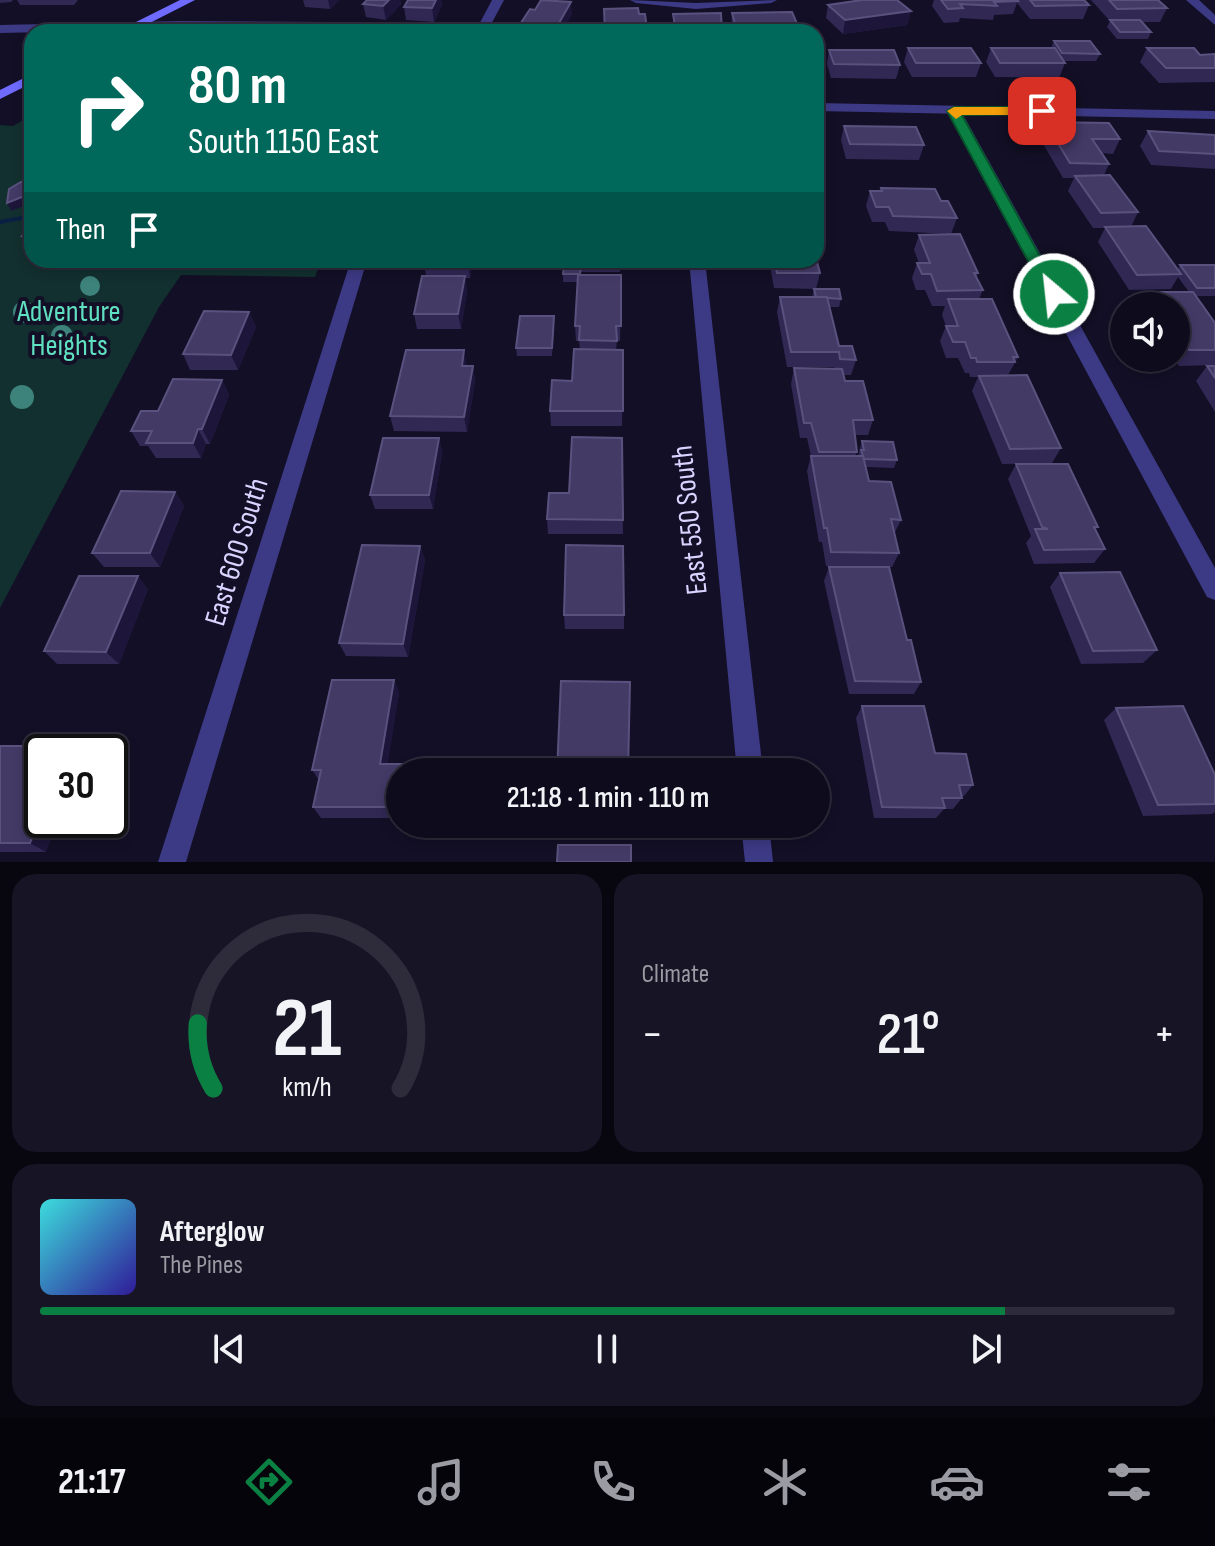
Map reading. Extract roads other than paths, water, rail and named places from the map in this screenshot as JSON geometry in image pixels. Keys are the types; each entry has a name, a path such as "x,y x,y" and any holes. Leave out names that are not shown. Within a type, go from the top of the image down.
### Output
{"main road":[{"path":"139,24 189,0"},
{"path":"0,95 24,82"}],"street":[{"path":"485,24 498,0"},
{"path":"636,0 696,6 771,0"},
{"path":"1192,0 1215,21"},
{"path":"0,29 24,29"},
{"path":"824,107 1215,115"},
{"path":"954,111 1215,590"},
{"name":"East 600 South","path":"172,862 357,268"},
{"name":"East 550 South","path":"698,268 749,758"},
{"path":"756,838 759,862"}],"waterway":[{"path":"0,222 24,218"}],"park label":[{"name":"Adventure Heights","path":"69,329"}]}
